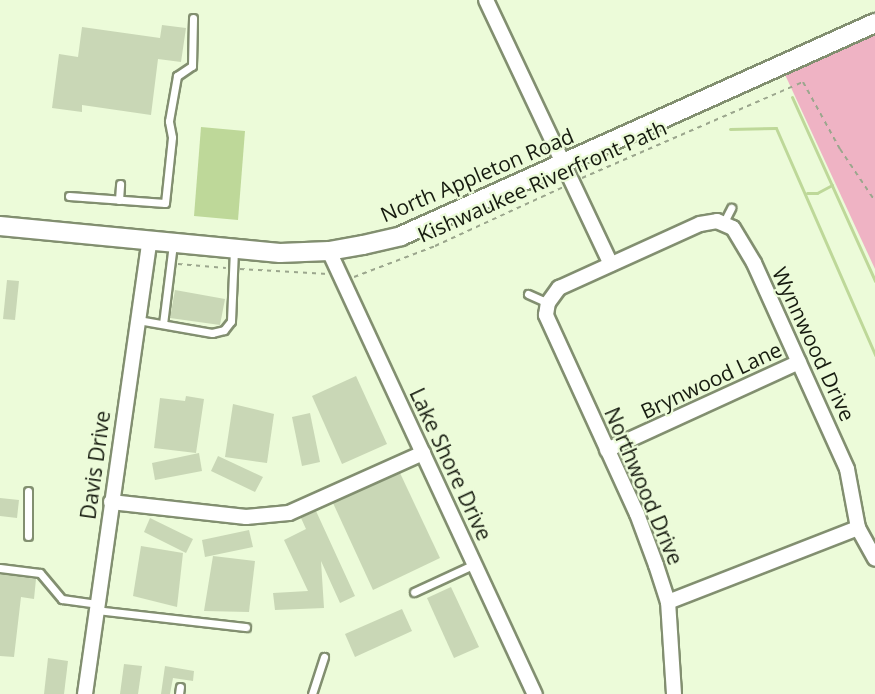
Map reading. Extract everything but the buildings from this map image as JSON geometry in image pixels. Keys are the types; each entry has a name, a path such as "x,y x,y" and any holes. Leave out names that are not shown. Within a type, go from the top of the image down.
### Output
{"main road":[{"name":"North Appleton Road","path":"0,226 234,250 329,251 401,236 875,23"}],"street":[{"path":"486,0 611,264"},
{"path":"548,303 559,288 611,264 700,224 724,222"},
{"name":"Wynnwood Drive","path":"724,222 740,237 847,469 858,528 875,559"},
{"name":"Davis Drive","path":"85,694 149,242"},
{"name":"Lake Shore Drive","path":"329,251 535,694"},
{"name":"Northwood Drive","path":"548,303 546,315 554,337 637,514 668,602 674,694"},
{"name":"Brynwood Lane","path":"607,450 799,362"},
{"path":"111,502 246,517 289,513 423,453"},
{"path":"668,602 858,528"}],"lane":[{"path":"69,196 165,203 172,137 169,121 177,76 192,66 193,18"},
{"path":"119,200 120,184"},
{"path":"724,222 731,208"},
{"path":"163,324 173,244"},
{"path":"138,320 212,333 224,330 231,321 234,250"},
{"path":"528,294 548,303"},
{"path":"28,491 28,536"},
{"path":"414,592 475,564"},
{"path":"0,568 40,573 62,598 97,607 246,627"},
{"path":"312,694 324,657"}],"path":[{"name":"Kishwaukee Riverfront Path","path":"171,264 341,277 363,276 803,82 840,149 875,201"}],"shaded area":[{"path":"875,24 875,269 781,66"},
{"path":"201,127 245,131 238,220 194,216"}],"waterway":[{"path":"792,97 875,281"},
{"path":"730,129 776,128 875,355"},
{"path":"807,193 817,193 832,185"}]}
